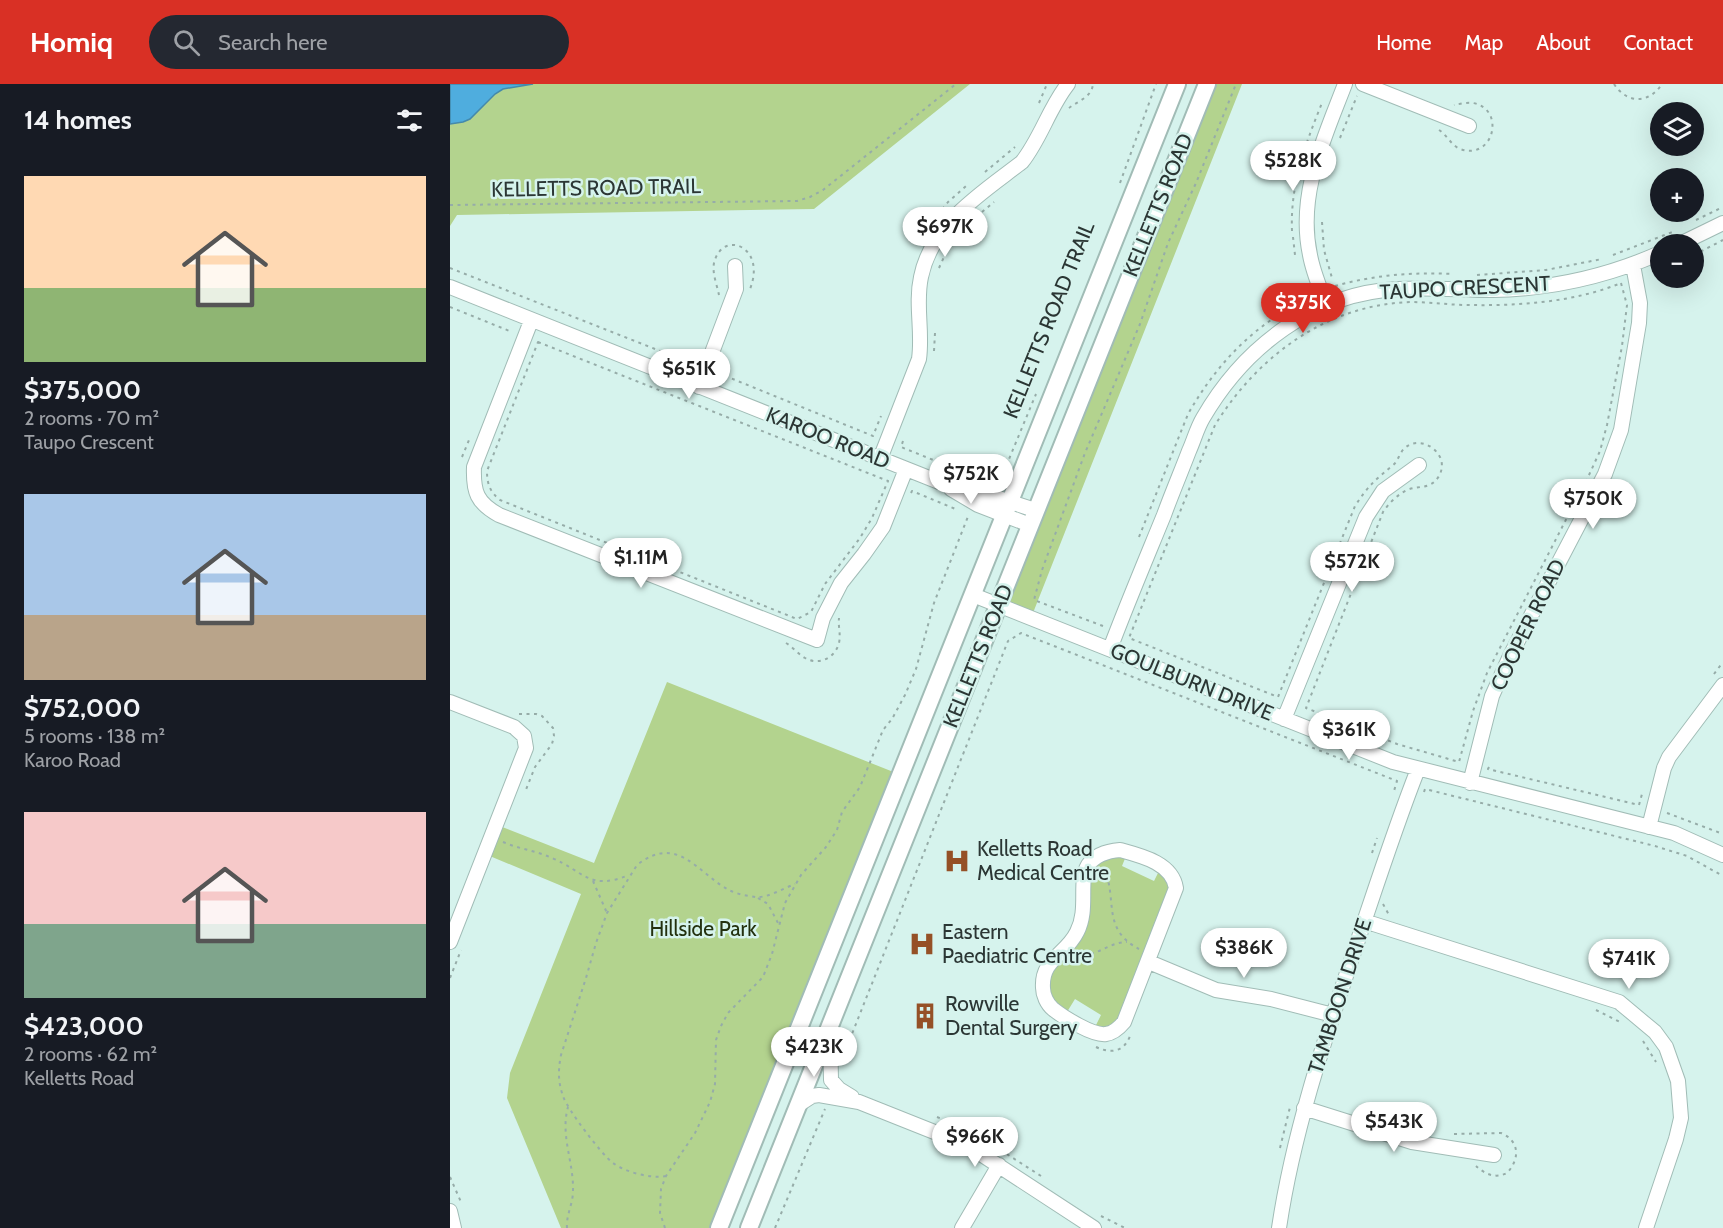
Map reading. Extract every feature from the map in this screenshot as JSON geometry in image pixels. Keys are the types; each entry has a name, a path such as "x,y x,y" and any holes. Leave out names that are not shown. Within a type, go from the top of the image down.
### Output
{"main road":[{"name":"KELLETTS ROAD","path":"719,1228 1177,84"},
{"name":"KELLETTS ROAD","path":"749,1228 1207,84"}],"street":[{"path":"880,459 919,359 921,276 938,236 951,219 1022,162 1042,131 1055,101 1068,84"},
{"path":"1326,304 1310,254 1307,209 1314,165 1345,84"},
{"path":"1360,90 1469,126"},
{"path":"1700,234 1723,223"},
{"name":"TAUPO CRESCENT","path":"1110,649 1206,413 1230,378 1265,342 1299,318 1326,304 1375,291 1397,289 1497,290 1545,285 1598,275 1650,257"},
{"name":"COOPER ROAD","path":"1470,783 1492,696 1510,656 1605,474 1617,444 1639,323 1640,303 1633,265"},
{"path":"699,387 736,289 735,266"},
{"name":"KAROO ROAD","path":"450,287 939,482 977,491 1008,508 1033,518"},
{"path":"531,321 474,467 473,483 485,508 621,564 817,640 823,618 841,583 883,527 906,469"},
{"path":"1284,719 1366,517 1383,491 1419,465"},
{"name":"GOULBURN DRIVE","path":"973,595 1394,762 1649,827 1692,840 1723,855"},
{"path":"1649,827 1669,757 1723,685"},
{"path":"450,702 530,735 450,942"},
{"name":"TAMBOON DRIVE","path":"1279,1228 1292,1154 1332,1015 1387,851 1418,769"},
{"path":"1120,850 1129,852 1164,867 1175,880 1174,896 1146,957 1124,1022 1117,1030 1108,1034 1090,1032 1053,1008 1046,999 1043,988 1045,972 1052,959 1064,950 1077,933 1084,915 1083,877 1089,864 1100,855 1120,850"},
{"path":"1364,921 1619,1002 1655,1032 1666,1047 1678,1081 1681,1118 1646,1228"},
{"path":"1146,957 1216,990 1270,999 1332,1015"},
{"path":"830,1024 831,1080 839,1089 859,1102 967,1145 1094,1228"},
{"path":"798,1105 806,1099 819,1095 859,1102"},
{"path":"1304,1108 1412,1142 1494,1155"},
{"path":"963,1228 999,1165"},
{"path":"450,1211 454,1228"}],"path":[{"name":"KELLETTS ROAD TRAIL","path":"450,205 797,201 824,190 956,84"},
{"path":"1065,111 1087,96 1093,84"},
{"path":"1119,186 1156,84"},
{"path":"1103,628 1034,600 1042,570 1085,453 1140,324 1168,243 1196,183 1236,84"},
{"path":"1614,84 1623,94 1636,99 1649,98 1662,84"},
{"path":"1338,144 1360,90"},
{"path":"980,213 997,200"},
{"path":"1691,223 1723,207"},
{"path":"1322,216 1324,250 1334,286 1365,278 1400,273 1454,274"},
{"path":"1470,276 1514,274 1582,264 1613,255 1676,230"},
{"path":"1704,250 1723,240"},
{"path":"938,271 946,251"},
{"path":"450,268 693,364"},
{"path":"1278,697 1129,638 1208,440 1225,408 1241,387 1259,368 1288,344 1322,324 1356,311 1407,302 1487,305 1543,301 1622,283 1626,296 1626,321 1613,400 1600,451 1487,672 1459,762 1397,744 1306,708"},
{"path":"450,307 512,331 508,342"},
{"path":"934,327 936,344 934,353"},
{"path":"538,342 888,482 867,528 825,584 811,612 797,619 500,500 495,496 488,486 487,471 538,342"},
{"path":"718,374 873,436"},
{"name":"KELLETTS ROAD TRAIL","path":"977,491 1002,476 1037,390"},
{"path":"461,462 472,434"},
{"path":"665,1228 659,1201 666,1176 692,1138 710,1102 715,1084 716,1047 721,1026 728,1013 763,977 772,954 778,923 785,903 795,884 837,830 842,813 860,787 883,729 892,719 905,695 916,669 934,603 977,491 901,447 904,436"},
{"path":"908,502 912,491 960,510"},
{"path":"780,641 793,647 801,656 811,661 830,657 839,642 838,624 841,611"},
{"path":"840,1063 1008,641 1022,633 1397,782"},
{"path":"1488,769 1639,805"},
{"path":"1425,789 1655,846 1687,856 1723,876"},
{"path":"1666,812 1723,834"},
{"path":"503,842 549,856 593,881 615,881 629,875"},
{"path":"666,1176 650,1178 613,1164 567,1107 560,1088 558,1067 607,913 637,865 651,856 671,854 696,864 728,889 758,898 768,904 778,923"},
{"path":"1100,861 1106,873 1112,916 1117,930 1127,942 1146,957"},
{"path":"593,881 607,913"},
{"path":"758,898 795,884"},
{"path":"1071,951 1083,956 1111,945 1127,942"},
{"path":"1589,1007 1623,1024"},
{"path":"1642,1040 1658,1066"},
{"path":"567,1107 565,1129 573,1192 566,1220 567,1228"},
{"path":"775,1228 824,1110"}],"green space":[{"path":"450,84 970,84 814,209 457,215 450,226"},
{"path":"1207,84 1242,84 1031,618 999,605"},
{"name":"Hillside Park","path":"667,682 901,775 719,1228 561,1228 507,1098 510,1073 581,894 485,854 497,825 594,863"},
{"path":"1109,856 1126,856 1122,866 1154,881 1160,869 1172,883 1120,1019 1114,1027 1094,1029 1101,1015 1075,999 1067,1012 1052,998 1049,991 1050,972 1068,954 1088,877 1096,863"}],"water":[{"path":"450,84 533,84 503,89 470,119 450,124"}],"place":[{"name":"Kelletts Road Medical Centre","path":"957,861"},
{"name":"Eastern Paediatric Centre","path":"922,944"},
{"name":"Rowville Dental Surgery","path":"925,1016"}]}
